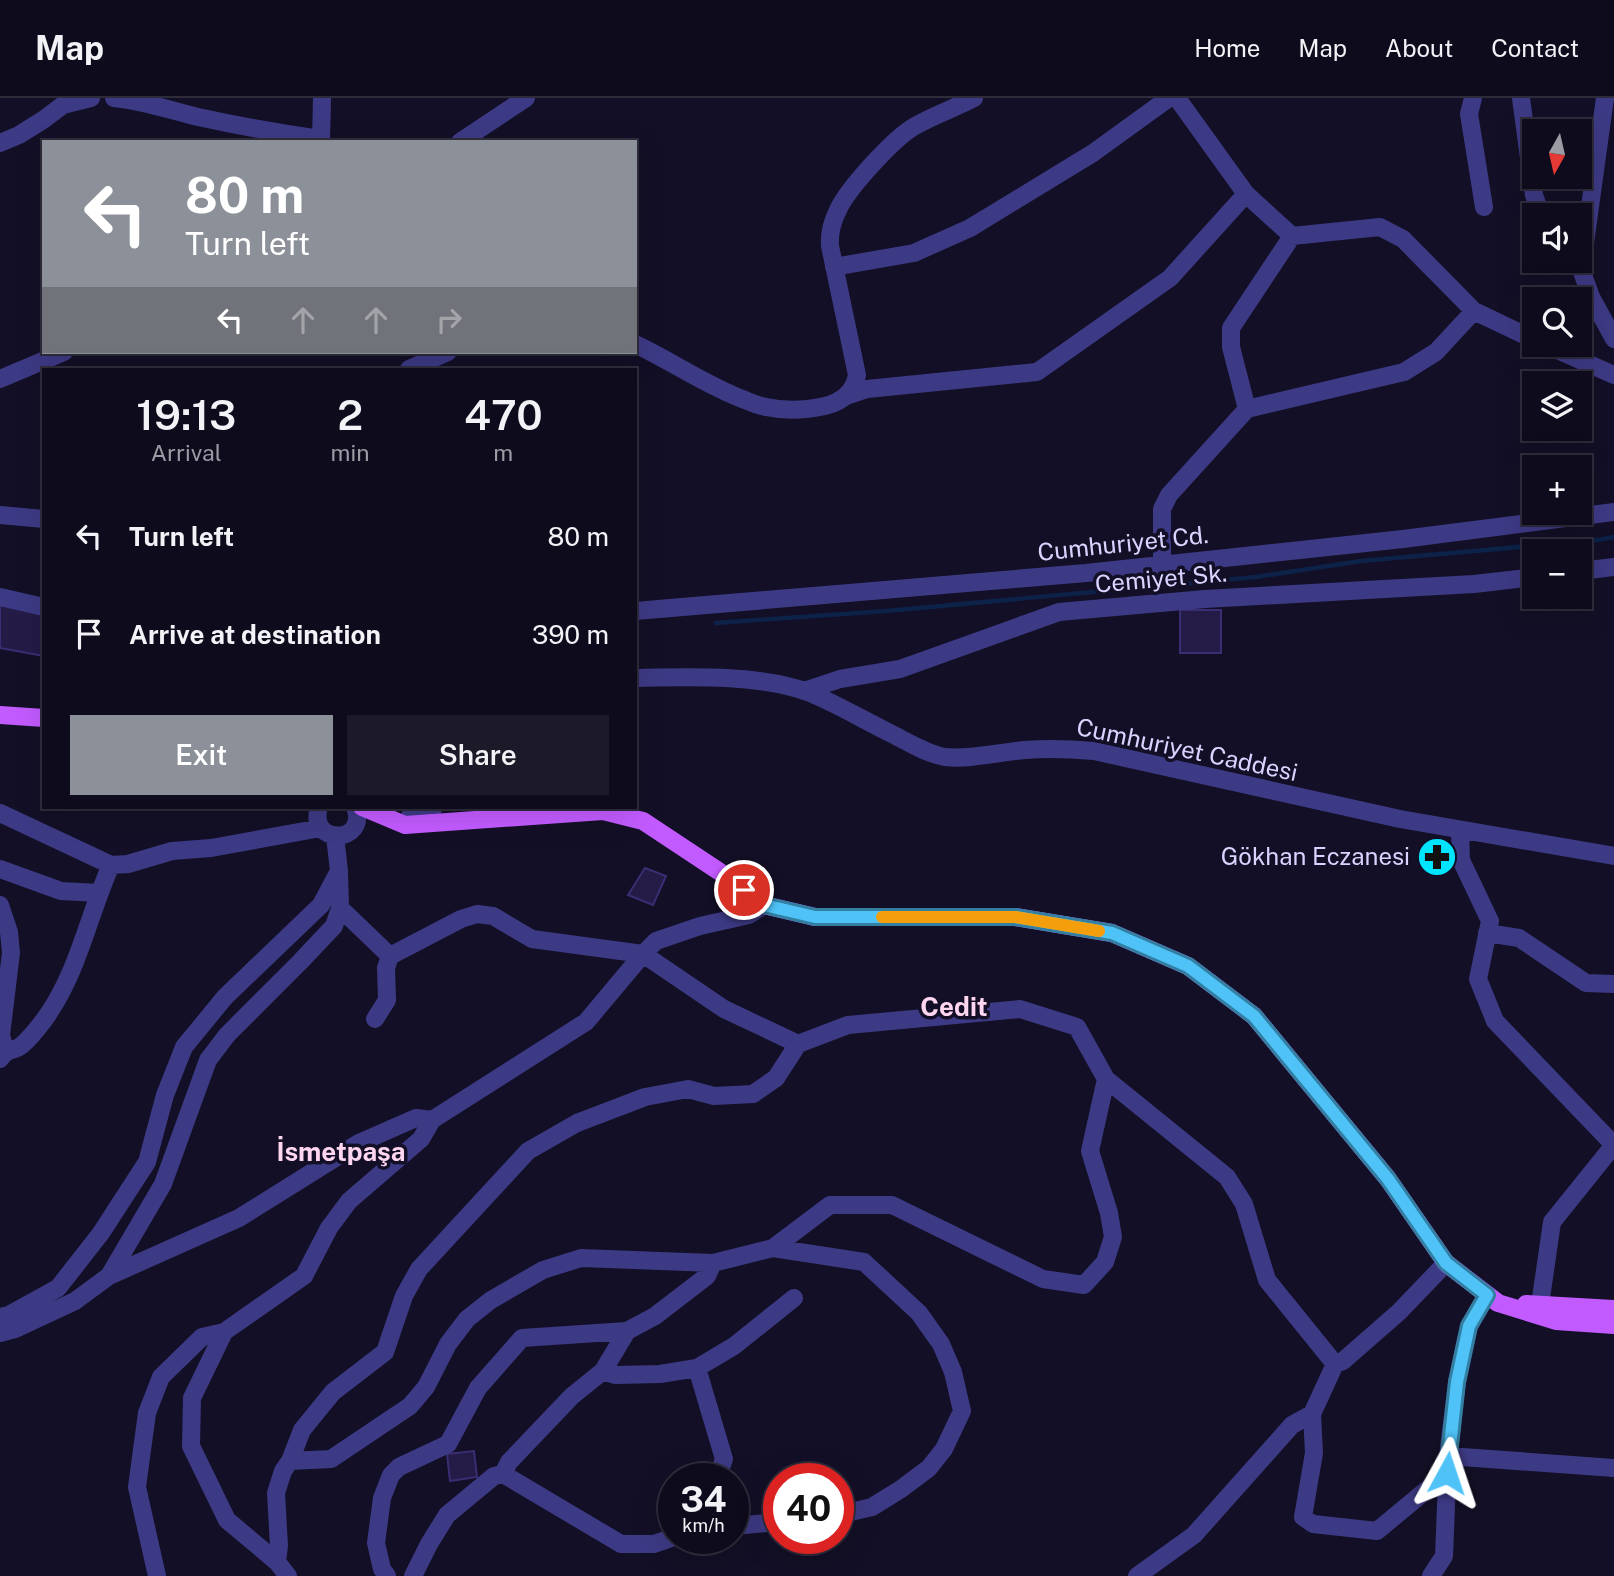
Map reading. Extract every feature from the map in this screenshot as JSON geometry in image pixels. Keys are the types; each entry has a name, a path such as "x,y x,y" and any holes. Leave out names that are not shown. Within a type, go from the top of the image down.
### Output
{"main road":[{"path":"0,715 42,718"},
{"path":"367,809 405,825 420,815 603,811 643,821 764,905 815,917 1015,917 1112,933 1188,966 1254,1016 1388,1179 1446,1263 1493,1299 1556,1321 1614,1325"},
{"path":"1493,1299 1540,1305 1614,1309"}],"street":[{"path":"0,143 19,135 63,105 91,98"},
{"path":"114,98 247,128 321,140 322,98"},
{"path":"463,140 526,98"},
{"path":"846,396 855,385 857,375 829,235 839,207 882,155 913,127 974,98"},
{"path":"834,267 914,253 970,228 1093,153 1169,98"},
{"path":"1177,98 1246,194 1292,236 1380,227 1403,239 1474,311 1522,334"},
{"path":"1473,98 1469,114 1484,206"},
{"path":"1521,98 1537,203"},
{"path":"1591,203 1605,98"},
{"path":"637,345 722,391 765,407 786,409 816,408 833,404 867,389 1037,372 1170,278 1246,194"},
{"path":"1247,409 1231,347 1231,328 1292,236"},
{"path":"1582,273 1591,297 1614,339"},
{"path":"1162,565 1162,509 1169,495 1247,409 1404,372 1436,352 1474,311"},
{"path":"0,379 59,354"},
{"path":"411,368 444,354"},
{"path":"1573,357 1614,375"},
{"name":"Cumhuriyet Cd.","path":"637,611 1162,565 1403,539 1614,512"},
{"path":"0,515 42,519"},
{"path":"1592,570 1614,567"},
{"name":"Cemiyet Sk.","path":"804,691 840,679 900,669 1059,612 1205,599 1474,584 1522,578"},
{"path":"0,597 42,607"},
{"name":"Cumhuriyet Caddesi","path":"637,678 775,683 804,691 932,754 945,757 1028,750 1094,751 1400,819 1614,856"},
{"path":"109,1276 163,1184 208,1060 227,1035 334,926 340,908 339,870 328,832 318,821 318,809"},
{"path":"0,813 111,865 128,864 172,851 328,832 343,835 355,826 358,818 356,809"},
{"path":"1460,830 1461,860 1490,921 1479,979 1495,1021 1614,1145 1552,1223 1540,1305"},
{"path":"0,907 9,932 11,953 1,1035 3,1055 20,1047 44,1019 72,972 111,865"},
{"path":"0,869 61,891 99,893"},
{"path":"0,1317 9,1315 58,1288 101,1233 147,1162 165,1095 184,1047 225,998 321,905 339,870"},
{"path":"155,1575 137,1487 147,1413 161,1377 202,1337 225,1332 304,1276 329,1228 349,1201 421,1139 432,1120 586,1022 656,941 700,926 749,915 764,905"},
{"path":"340,908 390,956"},
{"path":"375,1019 387,1000 386,968 390,956 461,919 477,914 494,916 532,939 643,954 724,1009 798,1044"},
{"path":"1487,933 1519,938 1586,983 1614,984"},
{"path":"282,1569 276,1493 302,1430 333,1392 385,1352 404,1296 419,1269 528,1151 577,1123 645,1097 688,1089 714,1096 753,1094 776,1078 798,1044 848,1025 1020,1009 1077,1027 1106,1079 1227,1177 1244,1204 1267,1280 1335,1364"},
{"path":"773,1248 830,1205 892,1205 1044,1279 1084,1285 1105,1262 1112,1237 1110,1213 1090,1151 1106,1079"},
{"path":"0,1333 15,1329 75,1301 109,1276 239,1218 359,1143 416,1118 432,1120"},
{"path":"290,1461 331,1459 410,1406 426,1387 448,1343 467,1319 491,1300 544,1270 580,1258 713,1263 773,1248 864,1262 919,1313 941,1344 953,1372 962,1412 944,1450 929,1468 901,1489 872,1507 854,1511"},
{"path":"387,1576 382,1569 376,1543 382,1498 391,1475 399,1467 448,1444 478,1388 522,1338 627,1331 655,1316 707,1276 713,1263"},
{"path":"1446,1263 1399,1312 1343,1361 1335,1364 1312,1414 1314,1453 1303,1517 1313,1524 1377,1531 1448,1465 1614,1468"},
{"path":"603,1371 615,1375 648,1375 697,1368 734,1346 794,1298"},
{"path":"1437,1576 1444,1556 1448,1465 1457,1382 1469,1326 1493,1299"},
{"path":"503,1474 509,1462 563,1405 603,1371 627,1331"},
{"path":"225,1332 192,1398 191,1446 227,1520 282,1569"},
{"path":"697,1368 724,1459 723,1463"},
{"path":"1137,1576 1194,1535 1292,1425 1312,1414"},
{"path":"413,1576 447,1515 494,1476 503,1474 621,1544 658,1543"},
{"path":"1430,1576 1444,1556"}],"building":[{"path":"0,604 42,612 42,656 0,648"},
{"path":"1180,610 1221,610 1221,653 1180,653"},
{"path":"645,868 666,876 653,905 628,895"},
{"path":"474,1451 477,1477 450,1481 447,1454"}],"waterway":[{"path":"716,623 886,611 1256,577 1361,561 1614,537"}],"slow traffic":[{"path":"882,917 1015,917 1099,931"}],"place":[{"name":"Gökhan Eczanesi","path":"1437,857"}],"district":[{"name":"Cedit","path":"954,1007"},
{"name":"İsmetpaşa","path":"341,1152"}],"route":[{"path":"744,890 764,905 815,917 1015,917 1112,933 1188,966 1254,1016 1388,1179 1446,1263 1487,1295 1469,1326 1457,1382 1447,1473"}]}
